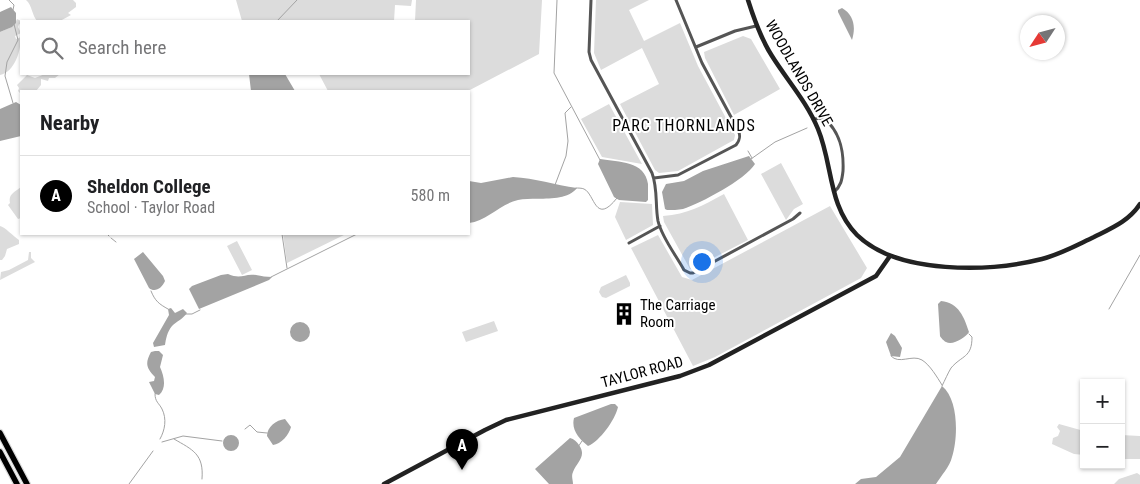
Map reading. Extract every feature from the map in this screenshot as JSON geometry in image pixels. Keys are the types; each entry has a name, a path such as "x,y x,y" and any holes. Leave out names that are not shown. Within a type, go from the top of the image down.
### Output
{"highway":[{"path":"0,433 27,484"},
{"path":"0,452 17,484"}],"main road":[{"name":"WOODLANDS DRIVE","path":"748,0 756,26 771,54 813,119 824,145 834,192 842,215 856,234 867,244 890,256 938,266 973,269 1040,259 1071,249 1122,223 1131,216 1140,204"},
{"name":"TAYLOR ROAD","path":"384,484 506,420 680,376 709,366 876,276 890,256"}],"street":[{"path":"591,0 589,52 591,60 654,178 660,226 684,270 690,274 793,219 800,213"},
{"path":"654,178 678,175 740,141 740,134 702,63 676,0"},
{"path":"696,47 735,31 756,26"},
{"path":"813,119 824,118 841,143 843,152 842,180 840,186 834,192"},
{"path":"629,243 660,226"}],"shaded area":[{"path":"26,0 73,0 76,3 76,7 68,13 71,15 62,20 36,20"},
{"path":"236,0 412,0 411,6 395,5 394,20 242,20"},
{"path":"416,0 542,0 539,54 470,90 327,90 320,75 470,75 470,20 415,20"},
{"path":"596,0 649,0 629,10 644,41 680,23 698,66 735,135 734,140 678,171 659,173 655,170 620,104 659,84 642,48 601,70 594,53"},
{"path":"11,7 16,13 16,23 12,27 0,32 0,12"},
{"path":"842,8 849,14 853,22 852,40 838,12"},
{"path":"17,19 20,20 18,27 20,34 15,36 16,39 20,37 20,48 10,70 0,75 0,32 8,29"},
{"path":"743,36 751,39 780,89 734,115 705,58 704,52"},
{"path":"27,75 35,78 42,75 59,75 55,78 49,78 48,81 41,79 41,85 37,90 20,90 20,93 18,91 17,85"},
{"path":"249,75 286,75 294,90 251,90"},
{"path":"16,102 20,104 20,136 0,141 0,109"},
{"path":"609,104 642,164 602,157 581,119"},
{"path":"749,156 755,164 733,184 683,209 665,209 662,192 666,184 684,181 703,171"},
{"path":"600,159 630,164 642,171 646,176 648,184 648,200 646,202 619,200 614,197 598,164"},
{"path":"781,163 803,204 794,209 786,220 761,174"},
{"path":"513,177 577,188 565,196 557,198 525,199 511,202 482,219 470,223 470,181 481,183"},
{"path":"20,188 20,218 18,219 8,205 14,192"},
{"path":"724,194 748,240 690,269 664,222 663,216 695,209"},
{"path":"620,202 652,204 653,225 626,240 615,217"},
{"path":"830,206 867,268 861,278 715,357 693,366 631,248 658,235 682,277 692,280"},
{"path":"0,226 19,240 19,244 7,249 2,260 0,260"},
{"path":"283,235 344,235 287,263"},
{"path":"237,241 252,270 242,275 227,246"},
{"path":"29,252 31,252 31,258 35,262 0,280 1,272 28,260"},
{"path":"143,252 163,276 165,281 158,289 149,288 134,259"},
{"path":"228,274 272,277 269,280 199,309 189,289 192,286"},
{"path":"626,275 630,286 606,298 602,297 599,292 601,287"},
{"path":"941,301 947,302 956,308 963,316 967,326 969,332 956,342 946,342 940,336 938,304"},
{"path":"171,308 175,313 183,309 187,313 170,328 165,345 154,347 153,343 169,315 168,309"},
{"path":"494,321 498,331 466,342 462,332"},
{"path":"300,322 307,325 310,332 307,339 300,342 293,339 290,332 293,325"},
{"path":"891,333 902,348 900,357 891,356 886,342"},
{"path":"159,351 163,355 160,367 164,378 164,385 159,395 155,394 149,382 154,381 155,377 147,365 151,352"},
{"path":"942,386 952,400 956,430 951,460 936,484 855,484 861,479 876,477 900,457"},
{"path":"615,404 618,407 614,418 602,435 588,446 576,434 574,418"},
{"path":"285,419 291,427 290,430 282,441 273,445 267,433 275,422"},
{"path":"1059,424 1080,430 1080,455 1074,454 1052,444 1053,438 1058,436 1060,431 1057,427"},
{"path":"231,435 237,437 239,443 237,449 231,451 225,449 223,443 225,437"},
{"path":"1125,435 1140,436 1140,459 1125,459"},
{"path":"570,438 577,443 582,452 582,456 572,474 573,484 549,484 535,469"},
{"path":"1137,473 1140,475 1140,484 1114,484 1119,479"}],"waterway":[{"path":"9,0 14,5 13,10"},
{"path":"278,20 297,0"},
{"path":"557,0 554,73 600,160"},
{"path":"13,103 5,76 7,62 18,40 14,24"},
{"path":"555,185 566,156 568,141 565,113 571,107"},
{"path":"751,159 775,142 807,128"},
{"path":"748,151 752,158"},
{"path":"576,188 588,192 596,206 600,209 610,206 617,198"},
{"path":"282,235 287,268"},
{"path":"271,277 355,235"},
{"path":"111,238 116,242"},
{"path":"1109,309 1140,255"},
{"path":"151,291 158,302 168,309"},
{"path":"185,314 192,314 200,310"},
{"path":"942,386 951,368 968,353 972,344 972,337 969,334"},
{"path":"891,356 898,360 914,358 922,360 931,368 942,385"},
{"path":"155,394 165,421 160,439"},
{"path":"245,429 250,425 257,432 267,433"},
{"path":"162,442 183,436 222,441"},
{"path":"174,439 187,446 199,458 202,479"},
{"path":"578,447 582,441"},
{"path":"129,484 153,451"}],"place":[{"name":"The Carriage Room","path":"624,314"},
{"name":"Sheldon College","path":"462,470"}],"district":[{"name":"PARC THORNLANDS","path":"684,125"}]}
